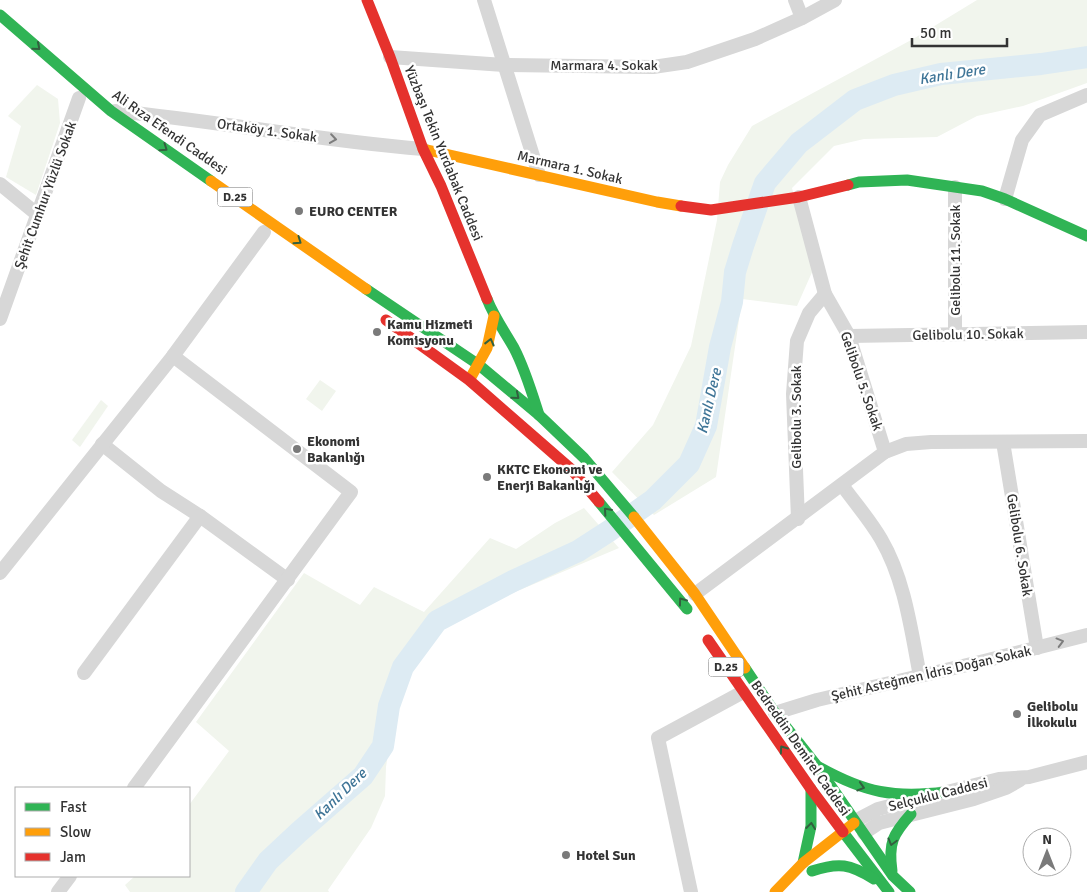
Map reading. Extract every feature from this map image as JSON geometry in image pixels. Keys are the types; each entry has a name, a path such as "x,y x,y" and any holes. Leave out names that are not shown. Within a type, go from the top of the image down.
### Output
{"main road":[{"name":"Yüzbaşı Tekin Yurdabak Caddesi","path":"367,0 423,149 494,316 514,349 526,376 539,415"},
{"name":"Ali Rıza Efendi Caddesi","path":"0,15 111,111 364,289 479,365"},
{"name":"Ali Rıza Efendi Caddesi","path":"75,95 267,234"},
{"name":"Marmara 1. Sokak","path":"423,149 657,202 712,210 799,197 859,182 907,180 982,192 1005,199 1087,236"},
{"name":"D.25","path":"375,312 469,380"},
{"path":"469,380 490,344 494,316"},
{"name":"Bedreddin Demirel Caddesi","path":"479,365 539,415 584,458 651,537 695,594 775,713 816,766 893,876 910,892"},
{"name":"Bedreddin Demirel Caddesi","path":"469,380 571,469 681,599 743,692 842,831 843,849"},
{"path":"816,766 852,784 875,791 906,795 946,792"},
{"path":"802,863 812,828 813,807 811,789"},
{"path":"893,876 890,843 896,830 911,814"},
{"path":"775,892 802,863 855,822"},
{"path":"864,833 809,875 831,865 843,864 856,867 881,883"},
{"name":"D.25","path":"843,849 889,892"}],"street":[{"path":"484,0 538,175"},
{"path":"795,0 802,18"},
{"name":"Marmara 4. Sokak","path":"390,57 504,65 653,67 687,62 755,39 802,18 835,0"},
{"name":"Şehit Cumhur Yüzlü Sokak","path":"0,319 38,215 75,95"},
{"path":"1005,199 1022,140 1040,115 1087,95"},
{"name":"Ortaköy 1. Sokak","path":"111,111 174,117 377,145 423,149"},
{"path":"0,184 38,215"},
{"name":"Gelibolu 11. Sokak","path":"955,187 955,333"},
{"name":"Gelibolu 5. Sokak","path":"799,197 825,294 849,336 886,452"},
{"path":"0,574 267,234"},
{"name":"Gelibolu 3. Sokak","path":"798,519 793,394 797,341 809,313 825,294"},
{"name":"Gelibolu 10. Sokak","path":"849,336 1087,332"},
{"path":"135,787 351,492 172,356"},
{"path":"695,594 886,452 906,444 931,442 1087,442"},
{"name":"Gelibolu 6. Sokak","path":"1003,442 1037,648"},
{"path":"102,444 161,491 200,516 288,580"},
{"path":"842,485 881,538 896,570 904,594 920,676"},
{"path":"84,674 200,516"},
{"name":"Şehit Asteğmen İdris Doğan Sokak","path":"775,713 817,700 1087,635"},
{"path":"692,892 658,738 743,692"},
{"name":"Selçuklu Caddesi","path":"864,833 879,823 974,799 1006,788 1023,779 1087,762"},
{"name":"Selçuklu Caddesi","path":"855,822 878,809 999,779 1023,779"},
{"path":"58,892 69,877"}],"shaded area":[{"path":"977,0 1087,0 1087,83 1023,106 977,116 937,137 864,139 834,146 792,188 813,270 797,306 742,299 716,477 654,515 612,472 653,425 691,346 717,220 720,182 752,126 913,39"},
{"path":"37,85 58,99 60,123 36,195 6,177 21,126 8,116"},
{"path":"320,380 336,391 322,411 306,399"},
{"path":"101,400 108,406 80,447 72,440"},
{"path":"584,508 619,548 489,603 444,628 408,669 395,708 386,767 385,796 371,828 328,890 329,892 130,892 125,885 134,877 190,877 190,804 229,751 196,722 304,573 360,605 374,587 424,612 490,538 516,549 555,523"}],"waterway":[{"name":"Kanlı Dere","path":"246,892 268,861 363,776 383,746 389,706 403,667 437,621 513,581 578,551 653,500 689,464 706,426 720,347 732,302 735,272 743,246 765,183 799,143 855,100 894,85 941,74 1041,64 1087,57"}],"traffic: fast":[{"path":"0,15 111,111 211,181"},
{"path":"848,185 859,182 907,180 982,191 1005,199 1087,236"},
{"path":"366,289 479,365 539,415 584,458 634,517"},
{"path":"487,299 518,356 539,415"},
{"path":"599,502 687,609"},
{"path":"745,668 775,713 817,766 893,876 910,892"},
{"path":"819,767 851,783 880,792 895,794 946,792"},
{"path":"803,863 811,826 811,789"},
{"path":"892,871 891,853 893,840 900,827 911,814"},
{"path":"843,832 889,892"},
{"path":"812,871 830,866 844,866 858,870 874,879"}],"traffic: slow":[{"path":"423,149 681,206"},
{"path":"211,181 366,289"},
{"path":"471,377 487,348 494,316"},
{"path":"634,517 695,594 745,668"},
{"path":"775,892 803,863 854,823"}],"traffic: jam":[{"path":"367,0 423,149 441,186 487,299"},
{"path":"681,206 711,210 799,197 848,185"},
{"path":"386,320 469,380 571,469 599,502"},
{"path":"708,640 843,832"}],"place":[{"name":"EURO CENTER","path":"299,211"},
{"name":"Kamu Hizmeti Komisyonu","path":"377,332"},
{"name":"Ekonomi Bakanlığı","path":"297,449"},
{"name":"KKTC Ekonomi ve Enerji Bakanlığı","path":"487,477"},
{"name":"Gelibolu İlkokulu","path":"1017,714"},
{"name":"Hotel Sun","path":"566,855"}]}
